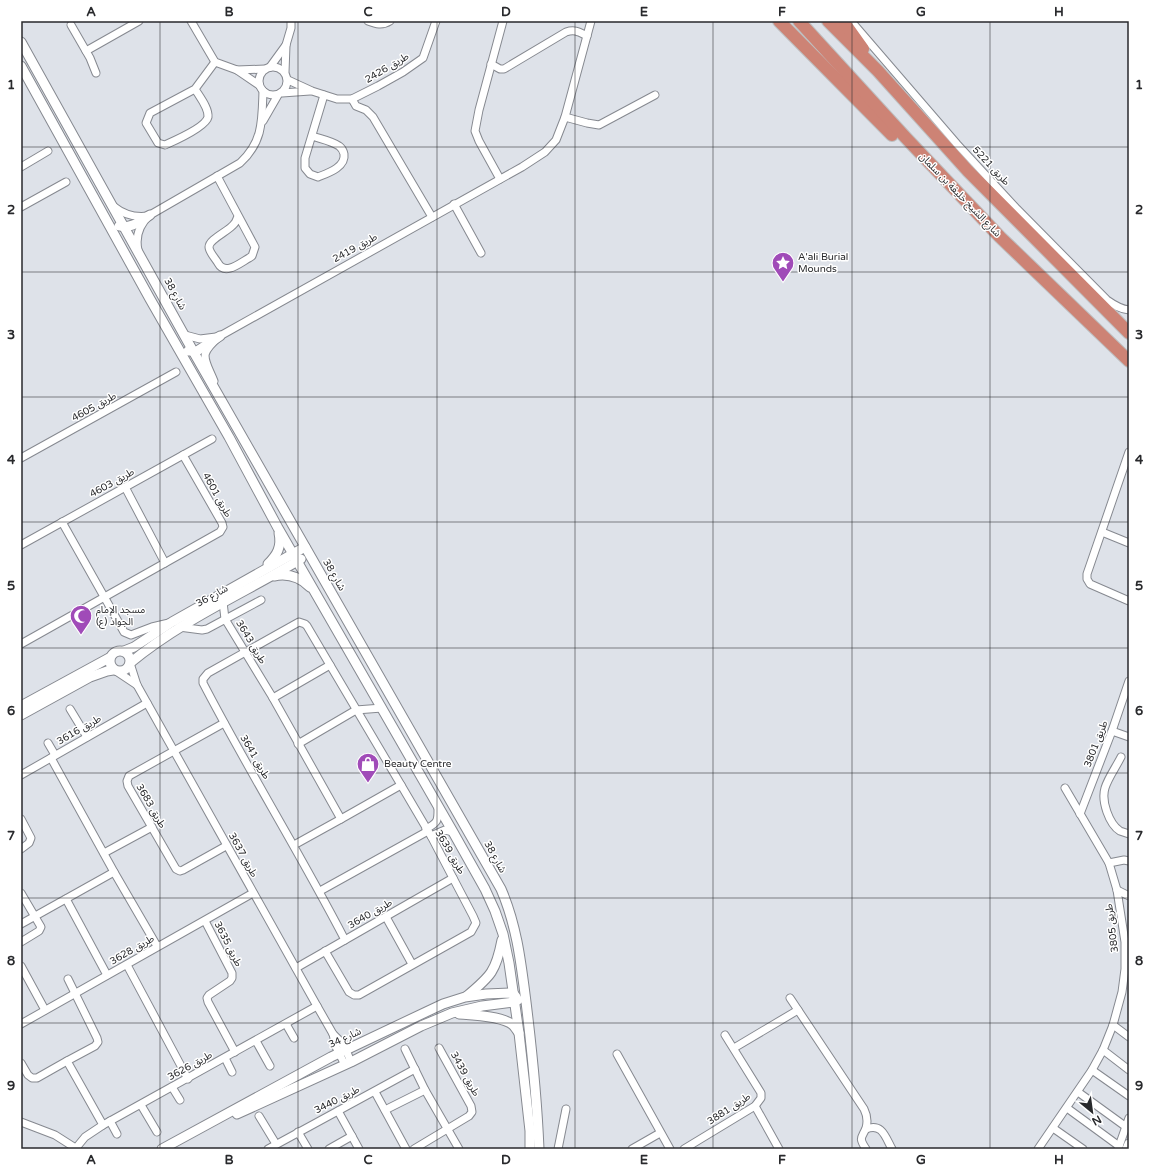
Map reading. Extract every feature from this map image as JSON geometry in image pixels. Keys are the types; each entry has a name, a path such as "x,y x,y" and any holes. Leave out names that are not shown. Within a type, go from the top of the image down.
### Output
{"highway":[{"path":"779,21 905,148 1000,237"},
{"name":"شارع الشيخ خليفة بن سلمان","path":"799,21 906,138 1000,237 1129,361"},
{"path":"828,21 878,71 968,171 1129,333"},
{"path":"843,21 878,71"}],"street":[{"path":"86,51 139,21"},
{"path":"190,21 215,62 237,70 270,95 312,91"},
{"path":"262,121 280,94 286,89 288,80 285,72 286,45 291,28 291,21"},
{"path":"368,21 376,24 384,24 390,21"},
{"name":"طريق 2426","path":"352,99 403,72 423,58 436,21"},
{"path":"500,179 479,141 476,131 478,110 503,21"},
{"name":"طريق 2419","path":"226,406 204,355 209,345 220,336 500,179 545,152 556,140 565,117 591,21"},
{"name":"طريق 5221","path":"851,21 956,144 1017,209 1107,300 1122,309 1129,310"},
{"path":"71,25 86,51 96,73"},
{"path":"491,64 500,69 508,67 566,32 572,30 578,31 587,36"},
{"name":"شارع 38","path":"21,42 185,334 193,352 226,406 307,551 501,889 514,924 519,947 532,1051 539,1149"},
{"path":"82,178 96,191 113,220 120,226 124,227 130,226 150,215 240,163 248,156 260,134 262,121 260,76 286,45"},
{"path":"195,89 207,110 208,116 206,121 197,128 165,145 158,143 146,123 150,113 195,89 215,62"},
{"path":"21,66 82,178 229,437 278,528 485,889 503,934 509,963 519,1033 530,1131 530,1149"},
{"path":"237,70 276,67 285,72"},
{"path":"288,80 312,91 338,99 352,99 356,106 366,110 373,117 432,217"},
{"path":"312,136 338,145 342,149 344,156 341,165 330,173 318,177 310,174 305,168 305,158 324,94"},
{"path":"565,117 599,125 655,95"},
{"path":"21,167 48,151"},
{"path":"217,176 255,247 255,251 250,258 228,269 224,269 220,267 209,248 210,244 213,240 235,224 238,216"},
{"path":"21,207 66,182"},
{"path":"454,204 481,252"},
{"path":"112,206 123,213 130,215 150,215"},
{"path":"139,252 137,244 140,228 150,215"},
{"path":"150,298 163,313 186,350 193,352 220,336"},
{"name":"طريق 2419","path":"185,334 200,339 220,336"},
{"name":"طريق 4605","path":"21,458 176,372"},
{"name":"طريق 4603","path":"21,545 212,439"},
{"path":"1129,452 1087,574 1087,579 1090,584 1129,601"},
{"name":"طريق 4601","path":"21,644 222,530 223,527 221,520 183,455"},
{"path":"125,487 165,563"},
{"path":"62,522 124,632 128,635 152,627 176,624"},
{"path":"264,575 278,553 281,540 278,528"},
{"path":"1102,532 1129,543"},
{"name":"شارع 36","path":"124,651 138,645 307,551"},
{"path":"264,575 291,575 304,582 315,591"},
{"name":"شارع 36","path":"130,663 176,624 222,602 264,575"},
{"path":"222,602 225,619 261,600"},
{"name":"طريق 3643","path":"176,624 204,630 225,619 273,698 340,819"},
{"name":"طريق 3641","path":"330,665 307,626 302,622 297,623 208,673 203,679 203,683 224,723 320,891 345,940"},
{"path":"21,706 109,658 116,651 124,651 129,656 130,663 123,671 107,671 90,677 21,715"},
{"path":"109,658 110,665 115,670"},
{"name":"طريق 3637","path":"130,663 137,686 317,1006 333,1034 339,1040 348,1064"},
{"path":"273,698 330,665 428,832"},
{"name":"طريق 3637","path":"115,670 137,686"},
{"name":"طريق 3801","path":"1080,814 1112,731 1129,681"},
{"name":"طريق 3616","path":"21,775 147,703"},
{"path":"298,744 356,710 382,708"},
{"path":"70,709 87,737"},
{"name":"طريق 3683","path":"224,723 129,776 127,781 128,786 176,869 180,871 183,870 226,846"},
{"path":"1112,731 1129,737"},
{"path":"48,743 53,756 114,872 157,946"},
{"path":"1121,757 1105,788 1105,808 1115,827 1120,831 1129,834"},
{"path":"294,845 401,785"},
{"name":"طريق 3805","path":"1041,1148 1092,1070 1103,1050 1113,1025 1122,992 1127,942 1117,890 1109,863 1065,788"},
{"path":"428,832 438,818 437,804"},
{"path":"21,819 31,838 29,843 21,849"},
{"path":"104,853 152,827"},
{"path":"428,832 445,830 453,832"},
{"name":"طريق 3639","path":"320,891 428,832 476,923 474,929 468,934 356,995 349,992 325,951"},
{"path":"1109,863 1124,860 1129,861"},
{"path":"21,924 114,872"},
{"name":"طريق 3640","path":"296,968 453,878"},
{"path":"1117,890 1129,896"},
{"path":"21,892 41,927 21,942"},
{"name":"طريق 3628","path":"21,1024 253,893"},
{"path":"66,899 107,975"},
{"path":"386,917 412,964"},
{"name":"طريق 3635","path":"205,921 232,973 232,978 230,981 209,995 207,998 235,1052"},
{"path":"465,997 479,986 494,970 499,958 503,934"},
{"path":"126,965 188,1079"},
{"path":"21,966 45,1010"},
{"path":"21,1063 28,1076 37,1078 95,1046 98,1042 98,1038 68,980"},
{"path":"515,998 524,994 525,990"},
{"name":"شارع 34","path":"162,1149 343,1052 432,1009 465,997 486,994 515,998"},
{"path":"515,998 523,1009 528,1043 532,1051"},
{"name":"شارع 34","path":"188,1135 348,1064 421,1026 452,1013 515,998"},
{"path":"790,998 864,1108 867,1120 866,1129"},
{"name":"طريق 3626","path":"77,1148 86,1137 103,1125 317,1006"},
{"path":"734,1048 798,1010"},
{"path":"452,1013 480,1015 505,1021 512,1024 519,1033"},
{"path":"286,1024 294,1038"},
{"path":"1113,1025 1129,1037"},
{"name":"طريق 3881","path":"684,1149 755,1106 761,1098 761,1093 725,1035"},
{"path":"256,1040 270,1066"},
{"name":"طريق 3439","path":"414,1149 469,1116 472,1112 471,1106 440,1048"},
{"path":"405,1049 459,1149"},
{"path":"1103,1050 1129,1070"},
{"path":"617,1054 660,1134 670,1149"},
{"path":"225,1058 232,1072"},
{"path":"67,1061 103,1125"},
{"name":"طريق 3440","path":"268,1149 415,1069"},
{"path":"1092,1070 1129,1096"},
{"path":"172,1087 180,1100"},
{"path":"385,1110 426,1090"},
{"path":"375,1092 406,1149"},
{"path":"1078,1092 1128,1128"},
{"path":"141,1105 157,1132"},
{"path":"755,1106 780,1149"},
{"path":"1066,1108 1122,1148"},
{"path":"558,1149 566,1109"},
{"path":"338,1110 359,1149"},
{"path":"259,1116 276,1144"},
{"path":"1122,1148 1128,1128 1129,1118"},
{"path":"21,1122 55,1135 77,1148"},
{"path":"110,1122 117,1134"},
{"path":"866,1149 861,1140 862,1133 866,1129 874,1127 878,1128 884,1135 892,1149"},
{"path":"1053,1128 1082,1149"},
{"path":"298,1132 308,1149"},
{"path":"632,1149 660,1134"},
{"path":"329,1149 352,1136"},
{"path":"1122,1148 1129,1144"}],"place":[{"name":"A'ali Burial Mounds","path":"783,282"},
{"name":"مسجد الإمام الجواد (ع)","path":"81,636"},
{"name":"Beauty Centre","path":"368,784"}]}
